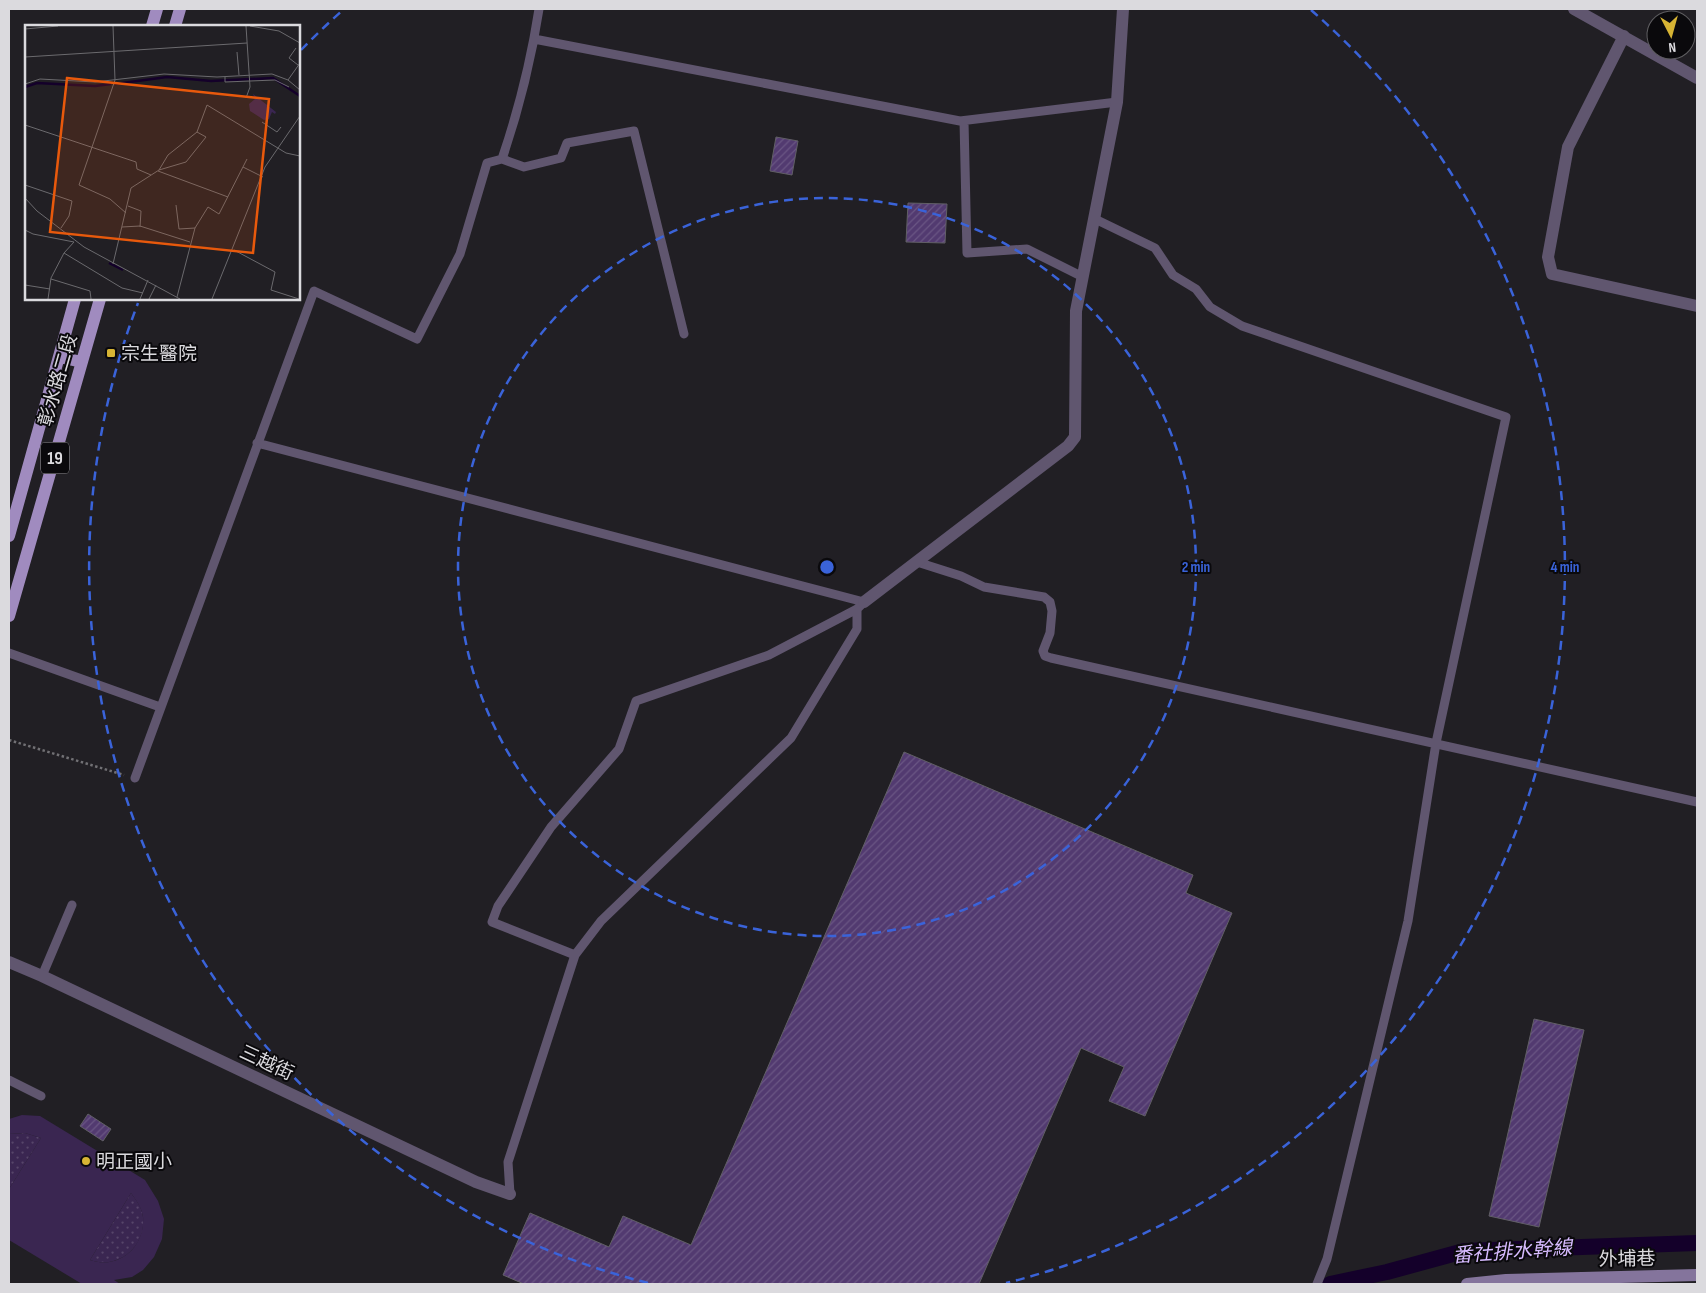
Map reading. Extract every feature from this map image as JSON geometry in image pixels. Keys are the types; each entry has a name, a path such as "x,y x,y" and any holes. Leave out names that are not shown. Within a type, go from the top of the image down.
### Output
{"main road":[{"path":"152,25 157,9"},
{"path":"175,25 180,9"},
{"name":"彰水路二段","path":"9,536 75,300"},
{"name":"彰水路二段","path":"9,616 100,300"},
{"path":"59,357 82,362"}],"street":[{"path":"860,605 1068,446 1075,437 1076,311 1117,102 1123,9"},
{"path":"1574,9 1697,78"},
{"path":"1624,36 1568,147 1548,257 1552,274 1697,306"},
{"name":"三越街","path":"9,962 476,1182 510,1194"},
{"name":"外埔巷","path":"1467,1284 1506,1280 1697,1275"}],"lane":[{"path":"502,159 518,110 534,38 538,9"},
{"path":"534,38 960,121 1117,102"},
{"path":"964,121 967,252 1027,249 1083,277"},
{"path":"135,778 314,291 417,339 460,254 487,163 502,159 524,167 561,158 568,143 634,132 684,334"},
{"path":"1095,219 1154,248 1173,275 1196,289 1210,307 1242,326 1506,417 1436,743 1408,921 1327,1259 1317,1284"},
{"path":"257,444 860,605"},
{"path":"917,562 961,576 984,587 1044,597 1050,602 1052,611 1050,633 1043,651 1045,656 1051,658 1697,802"},
{"path":"510,1194 508,1162 575,955 601,921 791,738 857,628 860,605"},
{"path":"575,955 492,922 498,906 551,827 619,749 636,701 769,654 860,605"},
{"path":"9,653 160,707"},
{"path":"42,976 72,905"},
{"path":"9,1080 42,1096"}],"path":[{"path":"9,740 135,778"}],"shaded area":[{"path":"22,1115 40,1116 145,1180 158,1201 164,1219 162,1239 154,1257 143,1270 132,1277 114,1280 120,1284 82,1284 9,1240 9,1189 41,1138 25,1133 9,1134 9,1119","holes":["131,1193 140,1207 143,1217 140,1238 128,1254 120,1259 111,1262 90,1260"]},
{"path":"25,1133 41,1138 9,1189 9,1134"},
{"path":"131,1193 140,1207 143,1217 143,1228 140,1238 128,1254 120,1259 111,1262 90,1260"}],"building":[{"path":"776,137 798,141 792,175 770,171"},
{"path":"908,203 947,204 945,243 906,242"},
{"path":"904,752 1193,875 1186,893 1232,913 1145,1116 1109,1101 1124,1067 1081,1048 979,1284 524,1284 503,1275 530,1213 609,1247 623,1216 691,1245"},
{"path":"1534,1019 1584,1030 1539,1227 1489,1216"},
{"path":"88,1114 111,1129 103,1141 80,1126"}],"waterway":[{"name":"番社排水幹線","path":"1330,1284 1387,1272 1464,1251 1697,1243"}],"place":[{"name":"宗生醫院","path":"111,353"},
{"name":"明正國小","path":"86,1161"}]}
